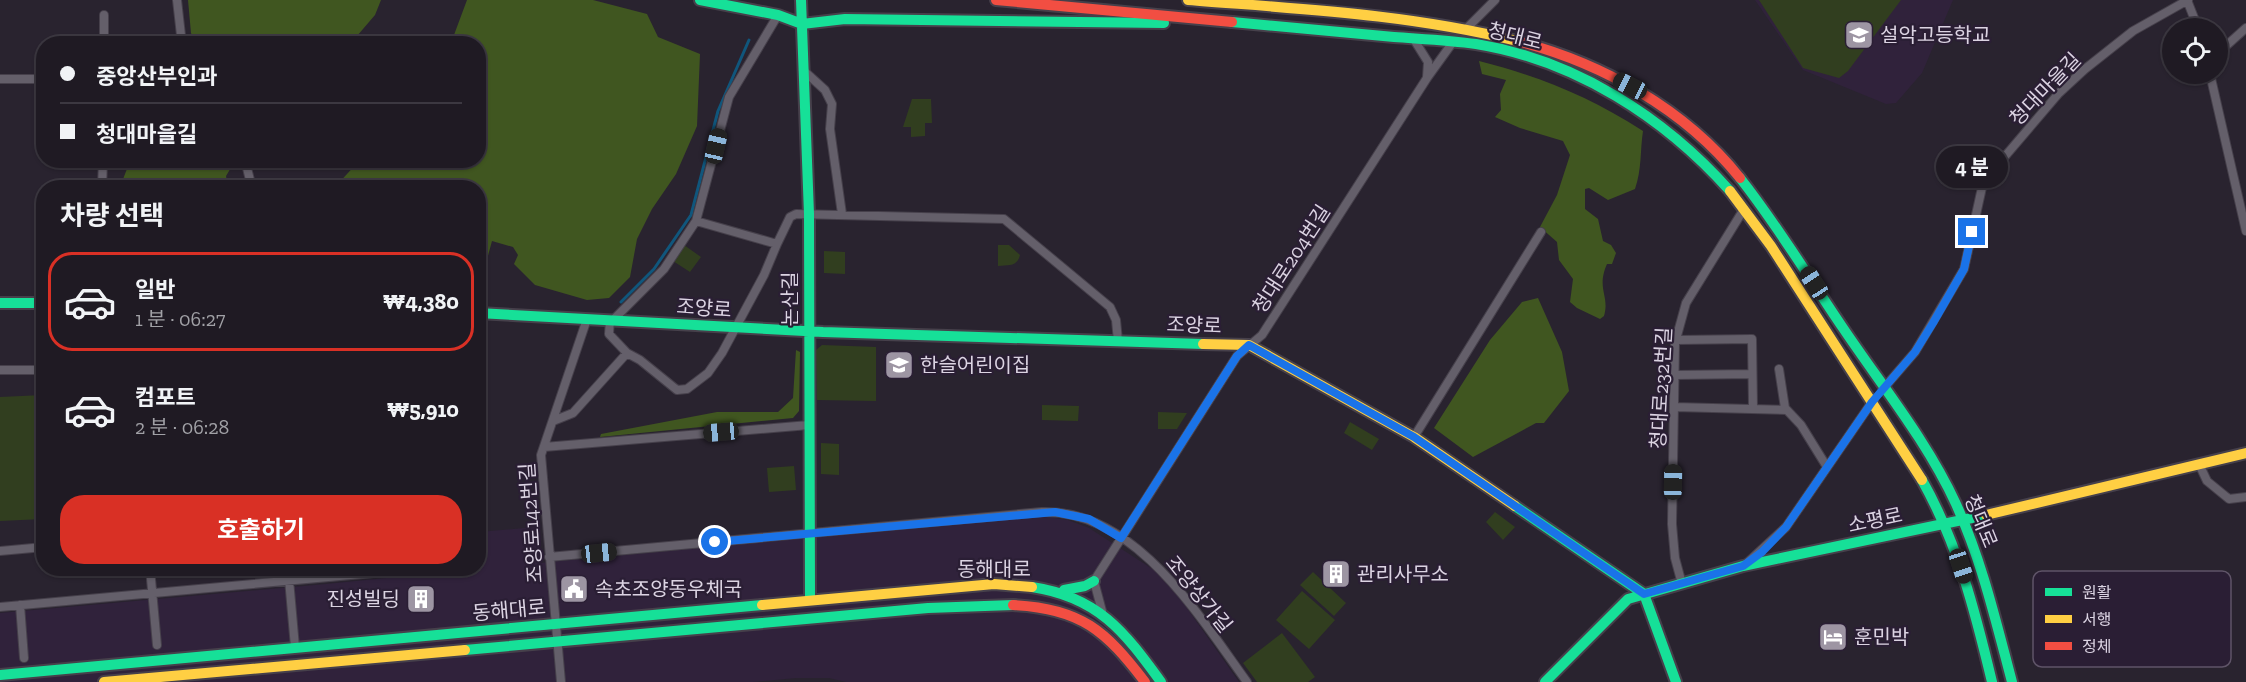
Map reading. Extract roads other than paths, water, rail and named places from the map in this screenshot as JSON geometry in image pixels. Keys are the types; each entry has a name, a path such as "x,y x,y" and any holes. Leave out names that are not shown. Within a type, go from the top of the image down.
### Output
{"street":[{"path":"177,0 181,36"},
{"path":"700,0 778,15 802,24 845,19 1243,24"},
{"name":"논산길","path":"801,0 809,213 810,599"},
{"name":"청대로","path":"996,0 1489,47 1548,62 1582,76 1622,98 1688,147 1744,209 1916,469 1945,523 1966,580 1992,682"},
{"name":"청대로","path":"1188,0 1412,21 1511,38 1555,52 1630,86 1671,111 1695,131 1752,191 1933,463 1963,520 1985,583 2012,682"},
{"path":"1210,0 1243,5"},
{"name":"청대로","path":"1466,29 1495,0"},
{"path":"2188,0 2194,18"},
{"name":"청대마을길","path":"1883,389 1915,352 1964,269 1985,174 1995,168 2059,93 2085,69 2133,31 2188,0"},
{"path":"104,15 104,36"},
{"name":"조양로","path":"611,320 664,269 696,221 729,97 778,15"},
{"path":"2228,44 2246,28"},
{"path":"1453,42 1466,29"},
{"path":"1413,38 1428,62 1427,78"},
{"name":"청대로204번길","path":"1094,581 1237,356 1262,335 1427,78 1453,42"},
{"path":"803,70 825,90 832,104 830,129 842,214"},
{"path":"0,79 36,79"},
{"path":"2212,84 2246,231"},
{"path":"1622,98 1630,86"},
{"name":"청대로232번길","path":"1682,584 1675,558 1672,524 1676,340 1686,303 1744,209"},
{"path":"611,320 609,334 627,353 640,360 677,390 687,389 708,373 722,352 733,328 764,275 792,216 809,213 1008,220 1110,307 1116,320 1118,341"},
{"path":"696,221 777,244"},
{"path":"1414,437 1541,232"},
{"path":"0,303 36,303"},
{"name":"조양로","path":"486,313 808,332 1249,345 1414,437 1644,594"},
{"name":"조양로142번길","path":"561,682 541,459 587,319"},
{"path":"1676,340 1752,339 1753,408"},
{"path":"553,421 573,413 627,353"},
{"path":"1779,369 1786,410 1801,425 1827,467"},
{"path":"0,370 36,370"},
{"path":"1675,375 1752,374"},
{"path":"1743,566 1762,552 1786,527 1883,389"},
{"path":"1674,407 1786,410"},
{"path":"544,447 809,424"},
{"name":"소평로","path":"1545,682 1620,603 1644,594 1743,566 1963,520 2246,453"},
{"path":"2199,464 2207,481 2229,499 2246,497"},
{"name":"조양상가길","path":"549,557 1055,512 1089,519 1121,538 1174,583 1247,682"},
{"path":"0,551 36,548"},
{"path":"151,576 157,645"},
{"path":"289,576 295,647"},
{"path":"0,607 342,576"},
{"path":"1057,591 1085,586 1094,581 1102,611"},
{"name":"동해대로","path":"0,675 810,599 1019,584 1057,591 1086,600 1102,611 1130,639 1161,682"},
{"path":"1644,594 1676,682"},
{"name":"동해대로","path":"104,682 928,608 1012,604 1064,613 1088,624 1110,639 1145,682"},
{"path":"20,605 24,658"}],"waterway":[{"path":"621,302 654,269 691,215 718,111 749,40"}],"place":[{"name":"설악고등학교","path":"1859,35"},
{"name":"한슬어린이집","path":"899,365"},
{"name":"관리사무소","path":"1336,574"},
{"name":"속초조양동우체국","path":"574,589"},
{"name":"진성빌딩","path":"421,599"},
{"name":"훈민박","path":"1833,637"}]}
